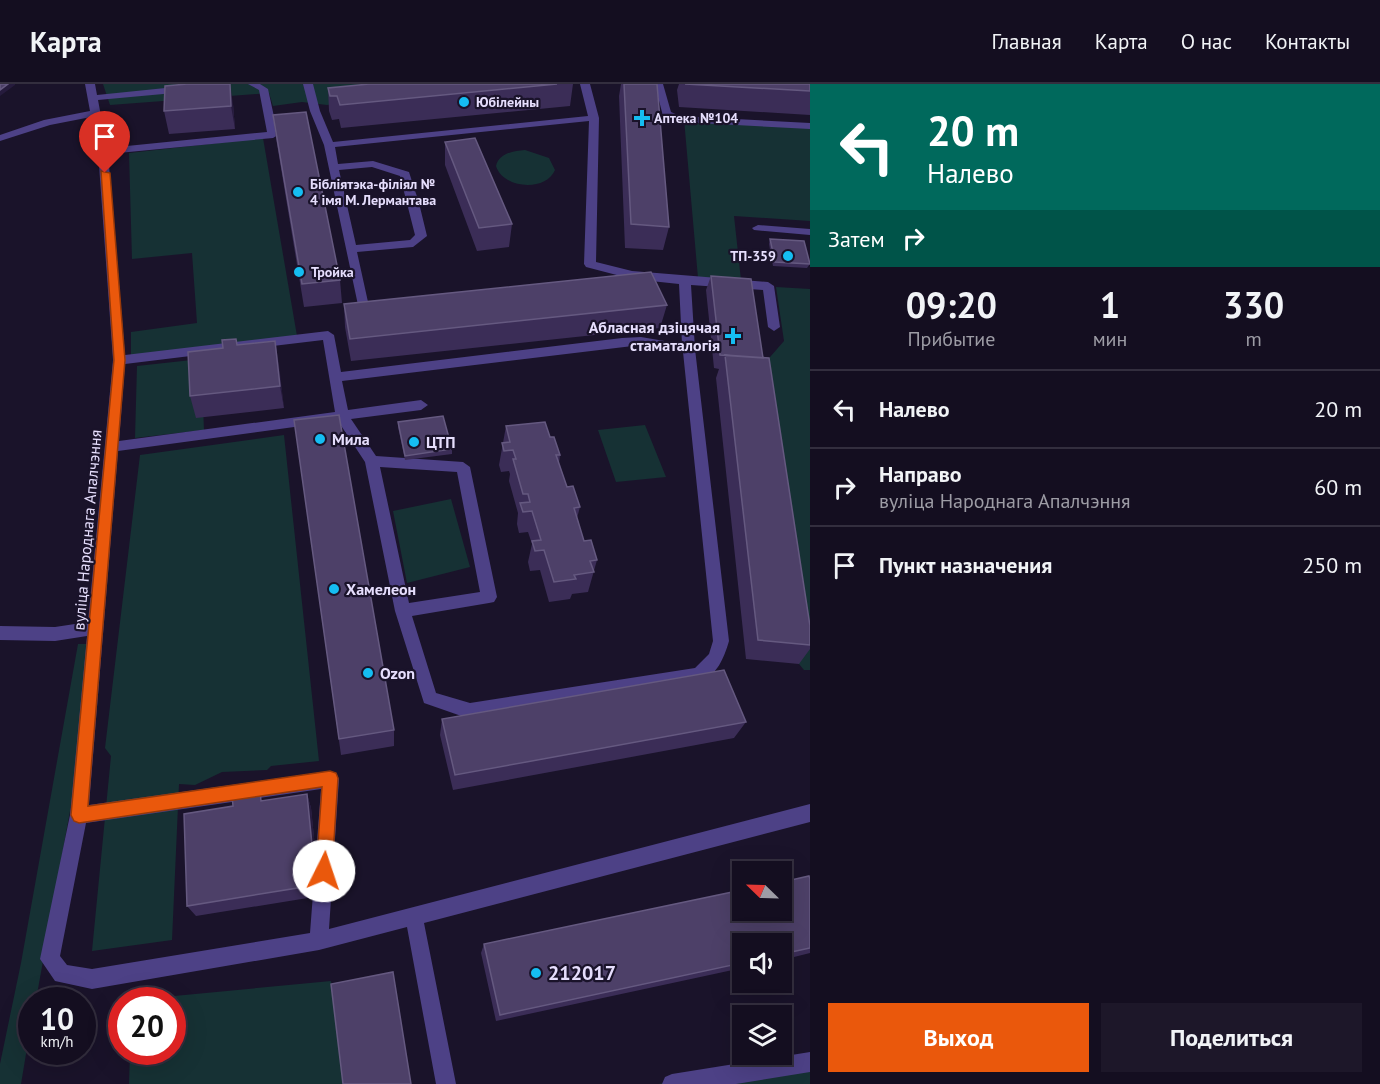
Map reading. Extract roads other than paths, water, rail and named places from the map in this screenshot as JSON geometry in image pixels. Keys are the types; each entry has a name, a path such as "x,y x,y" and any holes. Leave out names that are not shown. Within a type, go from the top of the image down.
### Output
{"street":[{"path":"103,151 273,135 276,114 263,89 253,84"},
{"path":"308,84 310,112 329,145 363,302"},
{"path":"585,84 594,117 590,264 632,275 768,286 774,327"},
{"path":"630,84 660,86 666,114 679,119 810,126"},
{"path":"91,91 200,87"},
{"name":"вуліца Народнага Апалчэння","path":"91,91 103,151 119,360 79,815 50,959 62,974 92,979 319,941"},
{"path":"0,138 48,122 96,113"},
{"path":"329,145 594,117"},
{"path":"334,167 374,165 405,174 421,236 413,243 351,249"},
{"path":"758,228 810,232"},
{"path":"119,360 328,335 342,416 372,461 403,611 430,698 470,711 699,675 716,658 722,641 689,349 685,281"},
{"path":"335,377 622,342 661,343 689,349"},
{"path":"113,447 421,405"},
{"path":"372,461 463,466 489,597 403,611"},
{"path":"0,633 55,634 96,628"},
{"path":"79,815 330,778 319,941 810,813"},
{"path":"414,917 446,1084"},
{"path":"672,1084 810,1062"}],"place":[{"name":"Юбілейны","path":"464,102"},
{"name":"Аптека №104","path":"642,118"},
{"name":"Бібліятэка-філіял № 4 імя М. Лермантава","path":"298,192"},
{"name":"ТП-359","path":"788,256"},
{"name":"Тройка","path":"299,272"},
{"name":"Абласная дзіцячая стаматалогія","path":"733,336"},
{"name":"Мила","path":"320,439"},
{"name":"ЦТП","path":"414,442"},
{"name":"Хамелеон","path":"334,589"},
{"name":"Ozon","path":"368,673"},
{"name":"212017","path":"536,973"}]}
